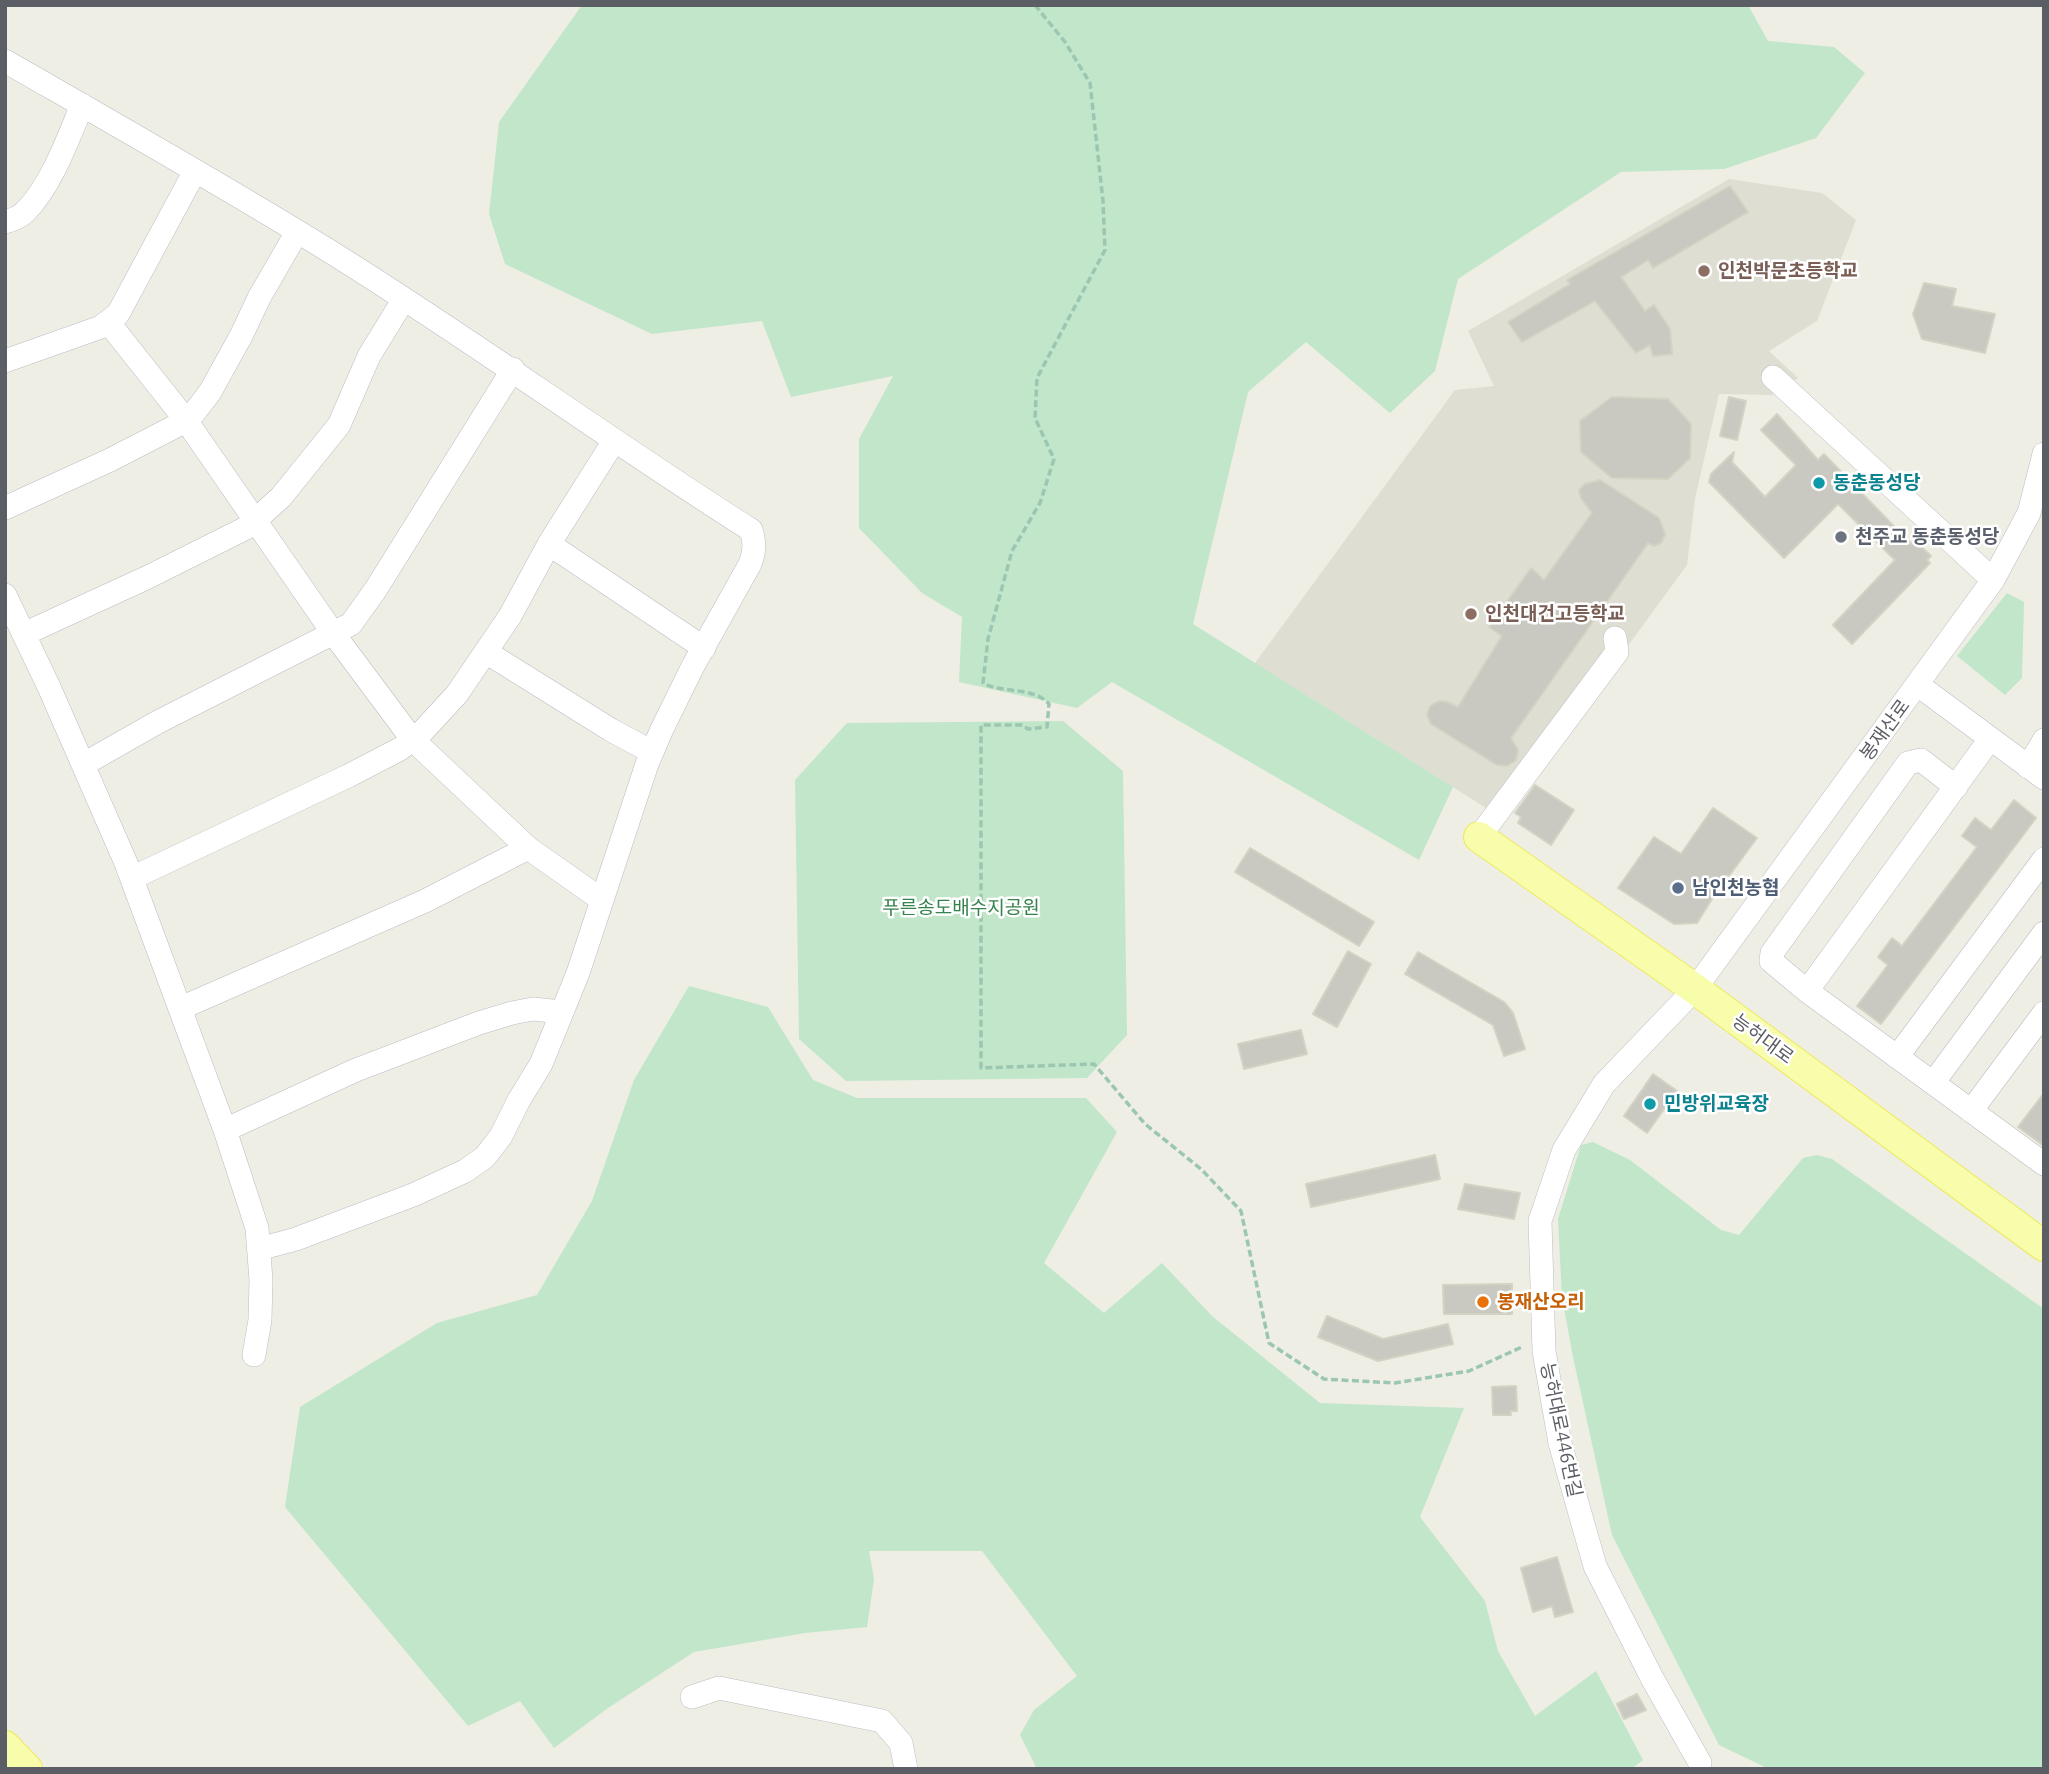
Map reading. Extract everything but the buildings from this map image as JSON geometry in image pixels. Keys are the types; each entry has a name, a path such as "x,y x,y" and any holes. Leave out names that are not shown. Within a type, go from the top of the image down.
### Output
{"main road":[{"name":"능허대로","path":"1479,837 1695,989 2044,1246"},
{"path":"5,1746 27,1769"}],"street":[{"path":"5,61 195,171 404,299 513,369 614,441 751,530 755,550 652,752 578,973 541,1064 501,1136 485,1157 465,1171 413,1195 296,1239 259,1248"},
{"path":"5,222 23,214 39,194 64,147 82,104"},
{"path":"5,361 101,327 118,314 195,171"},
{"path":"5,508 110,460 194,413 210,392 297,232"},
{"path":"23,634 146,578 255,521 281,497 339,425 369,356 404,299"},
{"path":"108,322 185,419 332,633 412,739 528,848 602,900"},
{"path":"84,764 158,722 351,624 376,589 513,369"},
{"path":"1773,377 1993,580"},
{"path":"132,878 348,775 412,739 457,694 486,652 510,616 549,544 614,441"},
{"name":"봉재산로","path":"1604,1084 1695,989 1993,580 2029,513 2044,454"},
{"path":"549,544 704,648"},
{"path":"5,595 84,764 132,878 225,1130 257,1228 261,1280 260,1320 254,1355"},
{"path":"1479,837 1617,652 1615,638"},
{"path":"486,652 611,730 652,752"},
{"path":"1918,685 2036,772 2044,740"},
{"path":"1807,991 1990,739"},
{"path":"1956,787 1921,760 1908,763 1772,953 1771,961 1807,991 2044,1164"},
{"path":"181,1009 425,901 528,848"},
{"path":"1897,1057 2044,859"},
{"path":"1933,1083 2044,933"},
{"path":"225,1130 356,1070 479,1023 533,1009 561,1013"},
{"path":"1972,1111 2044,1013"},
{"name":"능허대로446번길","path":"1604,1084 1563,1150 1540,1221 1544,1351 1560,1443 1595,1566 1652,1678 1700,1763"},
{"path":"692,1697 719,1688 882,1721 901,1743 906,1769"}],"path":[{"path":"1035,5 1065,42 1090,83 1103,201 1105,250 1037,378 1035,418 1054,459 1040,503 1012,551 988,639 983,682 993,688 1020,691 1044,698 1049,704 1047,727 1028,729 1022,725 981,726 981,1068 1094,1064 1145,1125 1201,1169 1241,1211 1269,1343 1324,1379 1395,1383 1468,1371 1521,1348 1527,1342"}],"shaded area":[{"name":"인천대건고등학교","path":"1729,179 1822,193 1856,220 1817,321 1769,351 1798,378 1772,395 1719,394 1695,499 1687,565 1502,818 1255,663 1455,390 1494,386 1468,331"}],"green space":[{"path":"582,5 1748,5 1768,41 1834,47 1865,73 1816,138 1724,169 1621,172 1458,279 1435,371 1390,413 1306,342 1248,392 1193,624 1453,787 1419,860 1112,682 1077,708 959,682 962,617 922,593 859,528 859,439 893,376 791,397 762,321 652,334 505,264 489,214 499,122"},
{"path":"2007,593 2024,602 2022,678 2005,695 1957,656"},
{"name":"푸른송도배수지공원","path":"1063,721 1123,771 1127,1035 1087,1078 846,1081 799,1039 795,780 847,723"},
{"path":"689,986 768,1007 813,1080 857,1098 1086,1098 1117,1132 1044,1263 1104,1313 1162,1263 1212,1316 1320,1403 1464,1408 1420,1517 1485,1601 1498,1651 1535,1716 1596,1671 1643,1760 1631,1769 1037,1769 1020,1735 1034,1710 1077,1676 982,1551 869,1551 874,1579 867,1627 805,1633 694,1652 608,1708 554,1748 520,1701 468,1726 285,1507 300,1407 437,1323 537,1295 592,1201 634,1080"},
{"path":"1593,1142 1630,1160 1721,1230 1739,1235 1803,1158 1817,1155 1832,1159 2044,1309 2044,1769 1769,1769 1719,1745 1612,1535 1573,1357 1562,1297 1558,1219 1581,1145"}],"place":[{"name":"인천박문초등학교","path":"1704,271"},
{"name":"동춘동성당","path":"1819,483"},
{"name":"천주교 동춘동성당","path":"1841,537"},
{"name":"인천대건고등학교","path":"1471,614"},
{"name":"남인천농협","path":"1678,888"},
{"name":"민방위교육장","path":"1650,1104"},
{"name":"봉재산오리","path":"1483,1302"}]}
